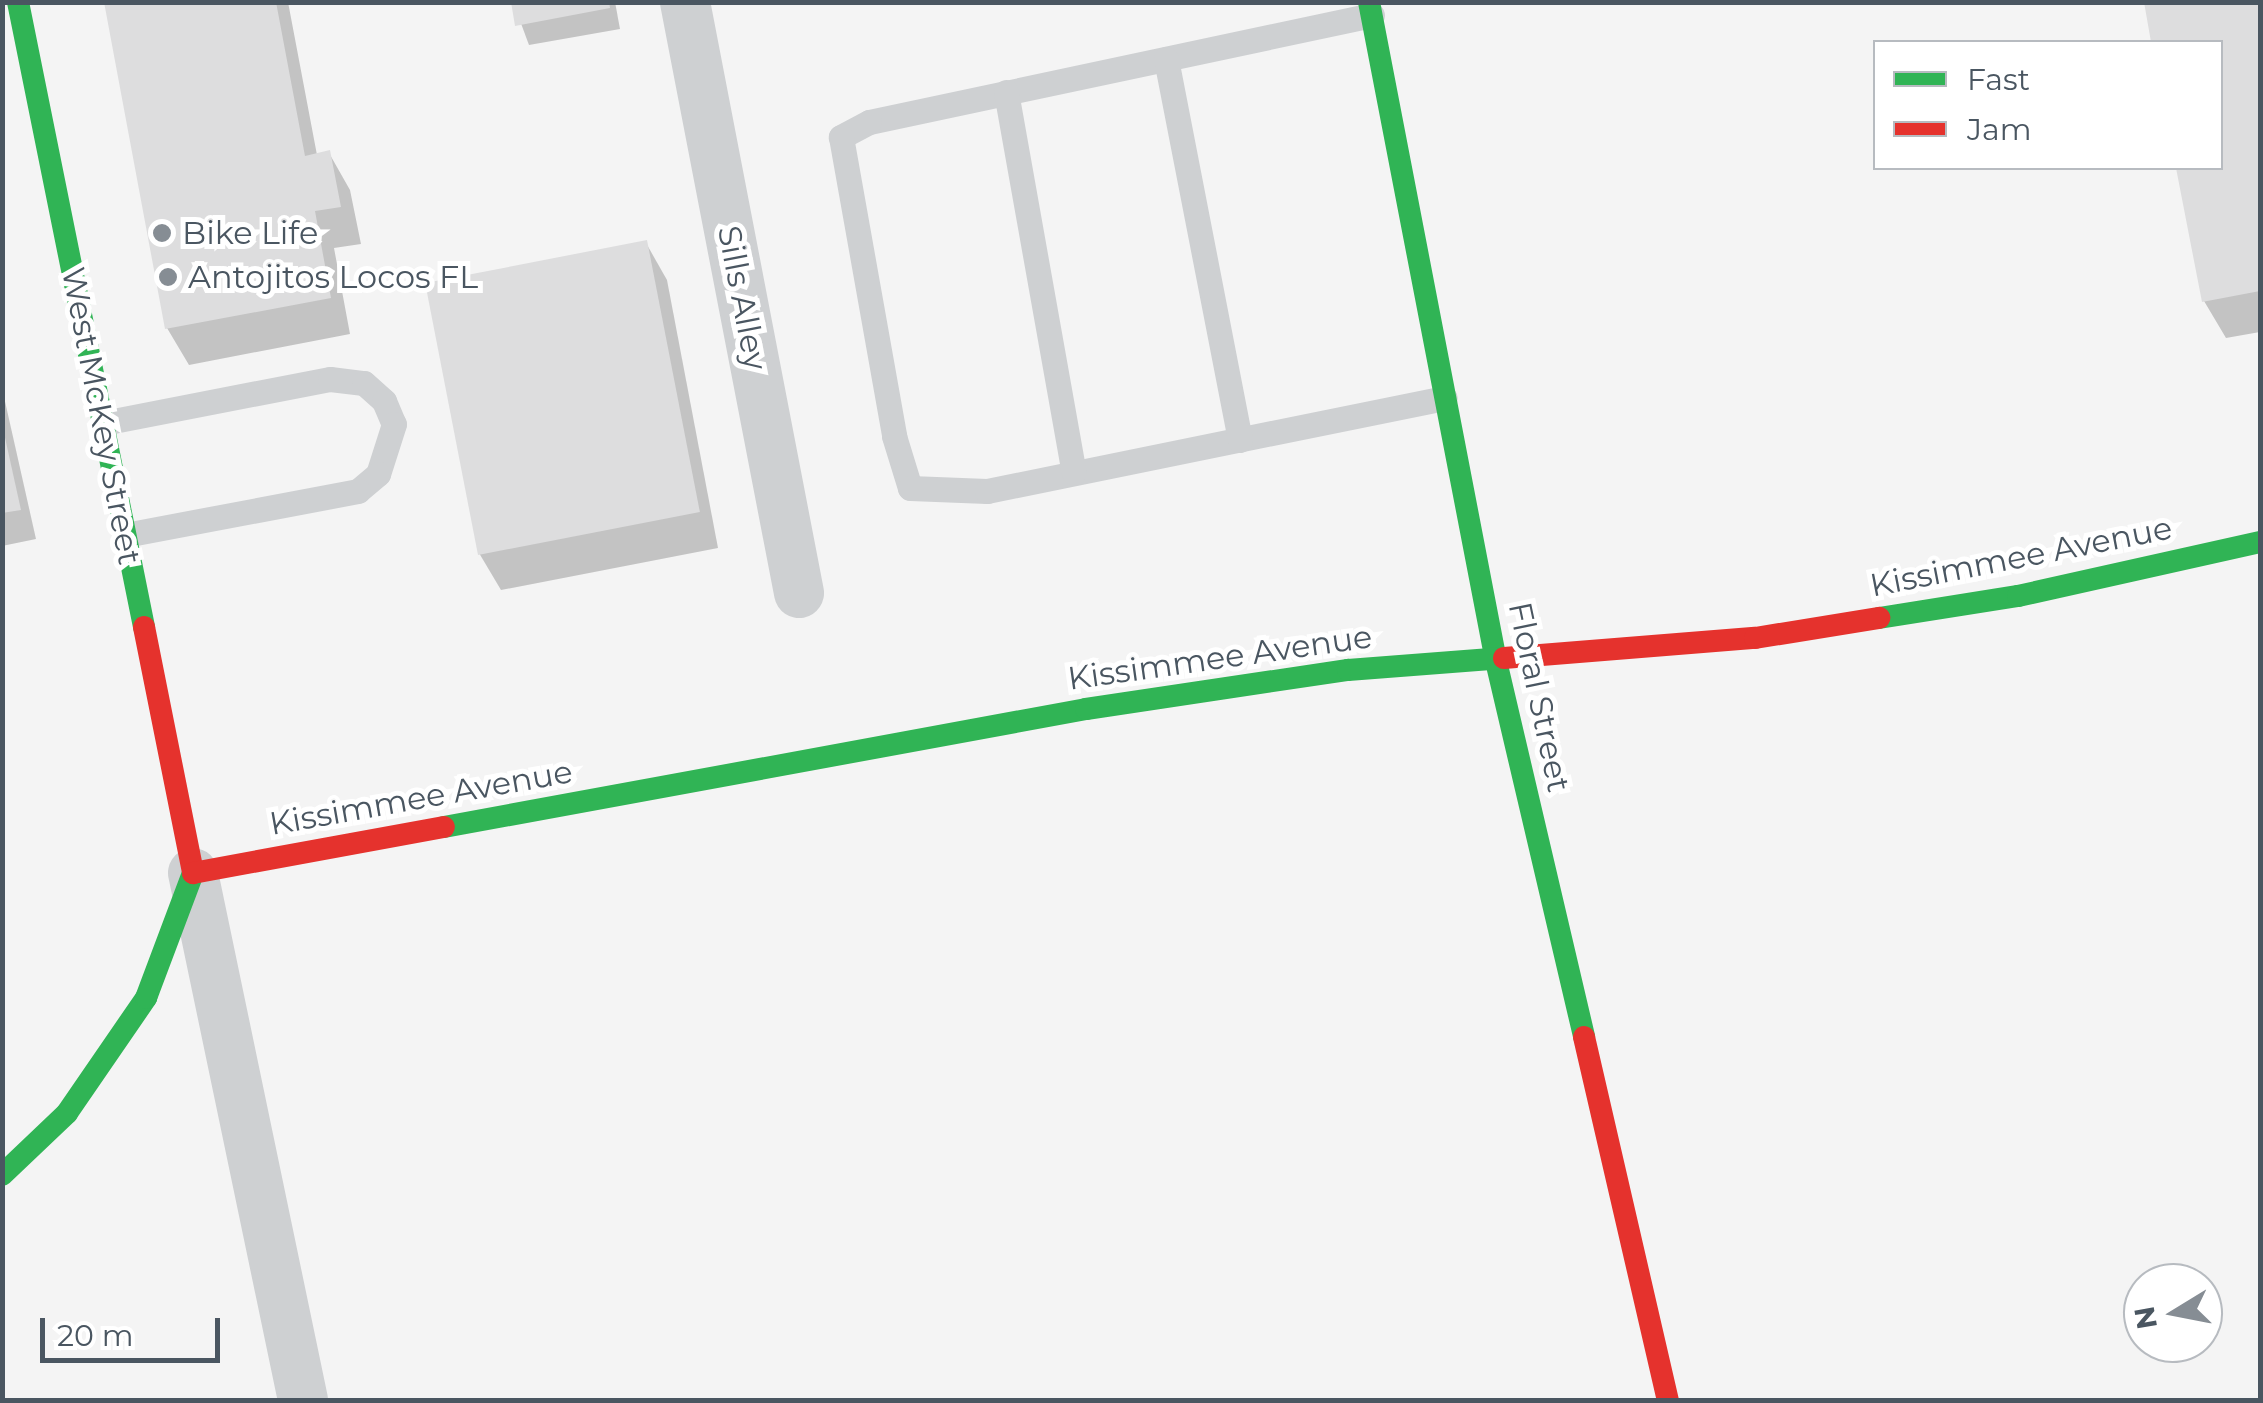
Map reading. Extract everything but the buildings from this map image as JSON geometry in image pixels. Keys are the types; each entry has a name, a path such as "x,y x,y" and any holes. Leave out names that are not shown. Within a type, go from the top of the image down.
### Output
{"street":[{"name":"West McKey Street","path":"18,2 188,852 303,1400"},
{"name":"Sills Alley","path":"686,2 799,593"},
{"name":"Floral Street","path":"1370,9 1496,661 1668,1400"},
{"name":"Kissimmee Avenue","path":"188,852 1348,670 1756,638 2018,596 2260,542"},
{"path":"2,1175 67,1112 146,998 188,852"}],"lane":[{"path":"1370,9 1166,58 868,122 841,138 894,436 910,488 986,490 1445,398"},
{"path":"1166,58 1240,440"},
{"path":"1006,92 1074,472"},
{"path":"103,423 330,379 364,384 384,401 394,424 378,474 358,491 125,536"}],"traffic: fast":[{"path":"18,2 144,627"},
{"path":"1369,2 1496,661 1584,1037"},
{"path":"1879,618 2018,596 2260,542"},
{"path":"444,827 1086,709 1348,670 1504,658"},
{"path":"2,1175 67,1113 146,998 193,873"}],"traffic: jam":[{"path":"1504,658 1755,638 1879,618"},
{"path":"144,627 193,873"},
{"path":"193,873 444,827"},
{"path":"1584,1037 1668,1400"}],"place":[{"name":"Bike Life","path":"162,233"},
{"name":"Antojitos Locos FL","path":"168,277"}]}
